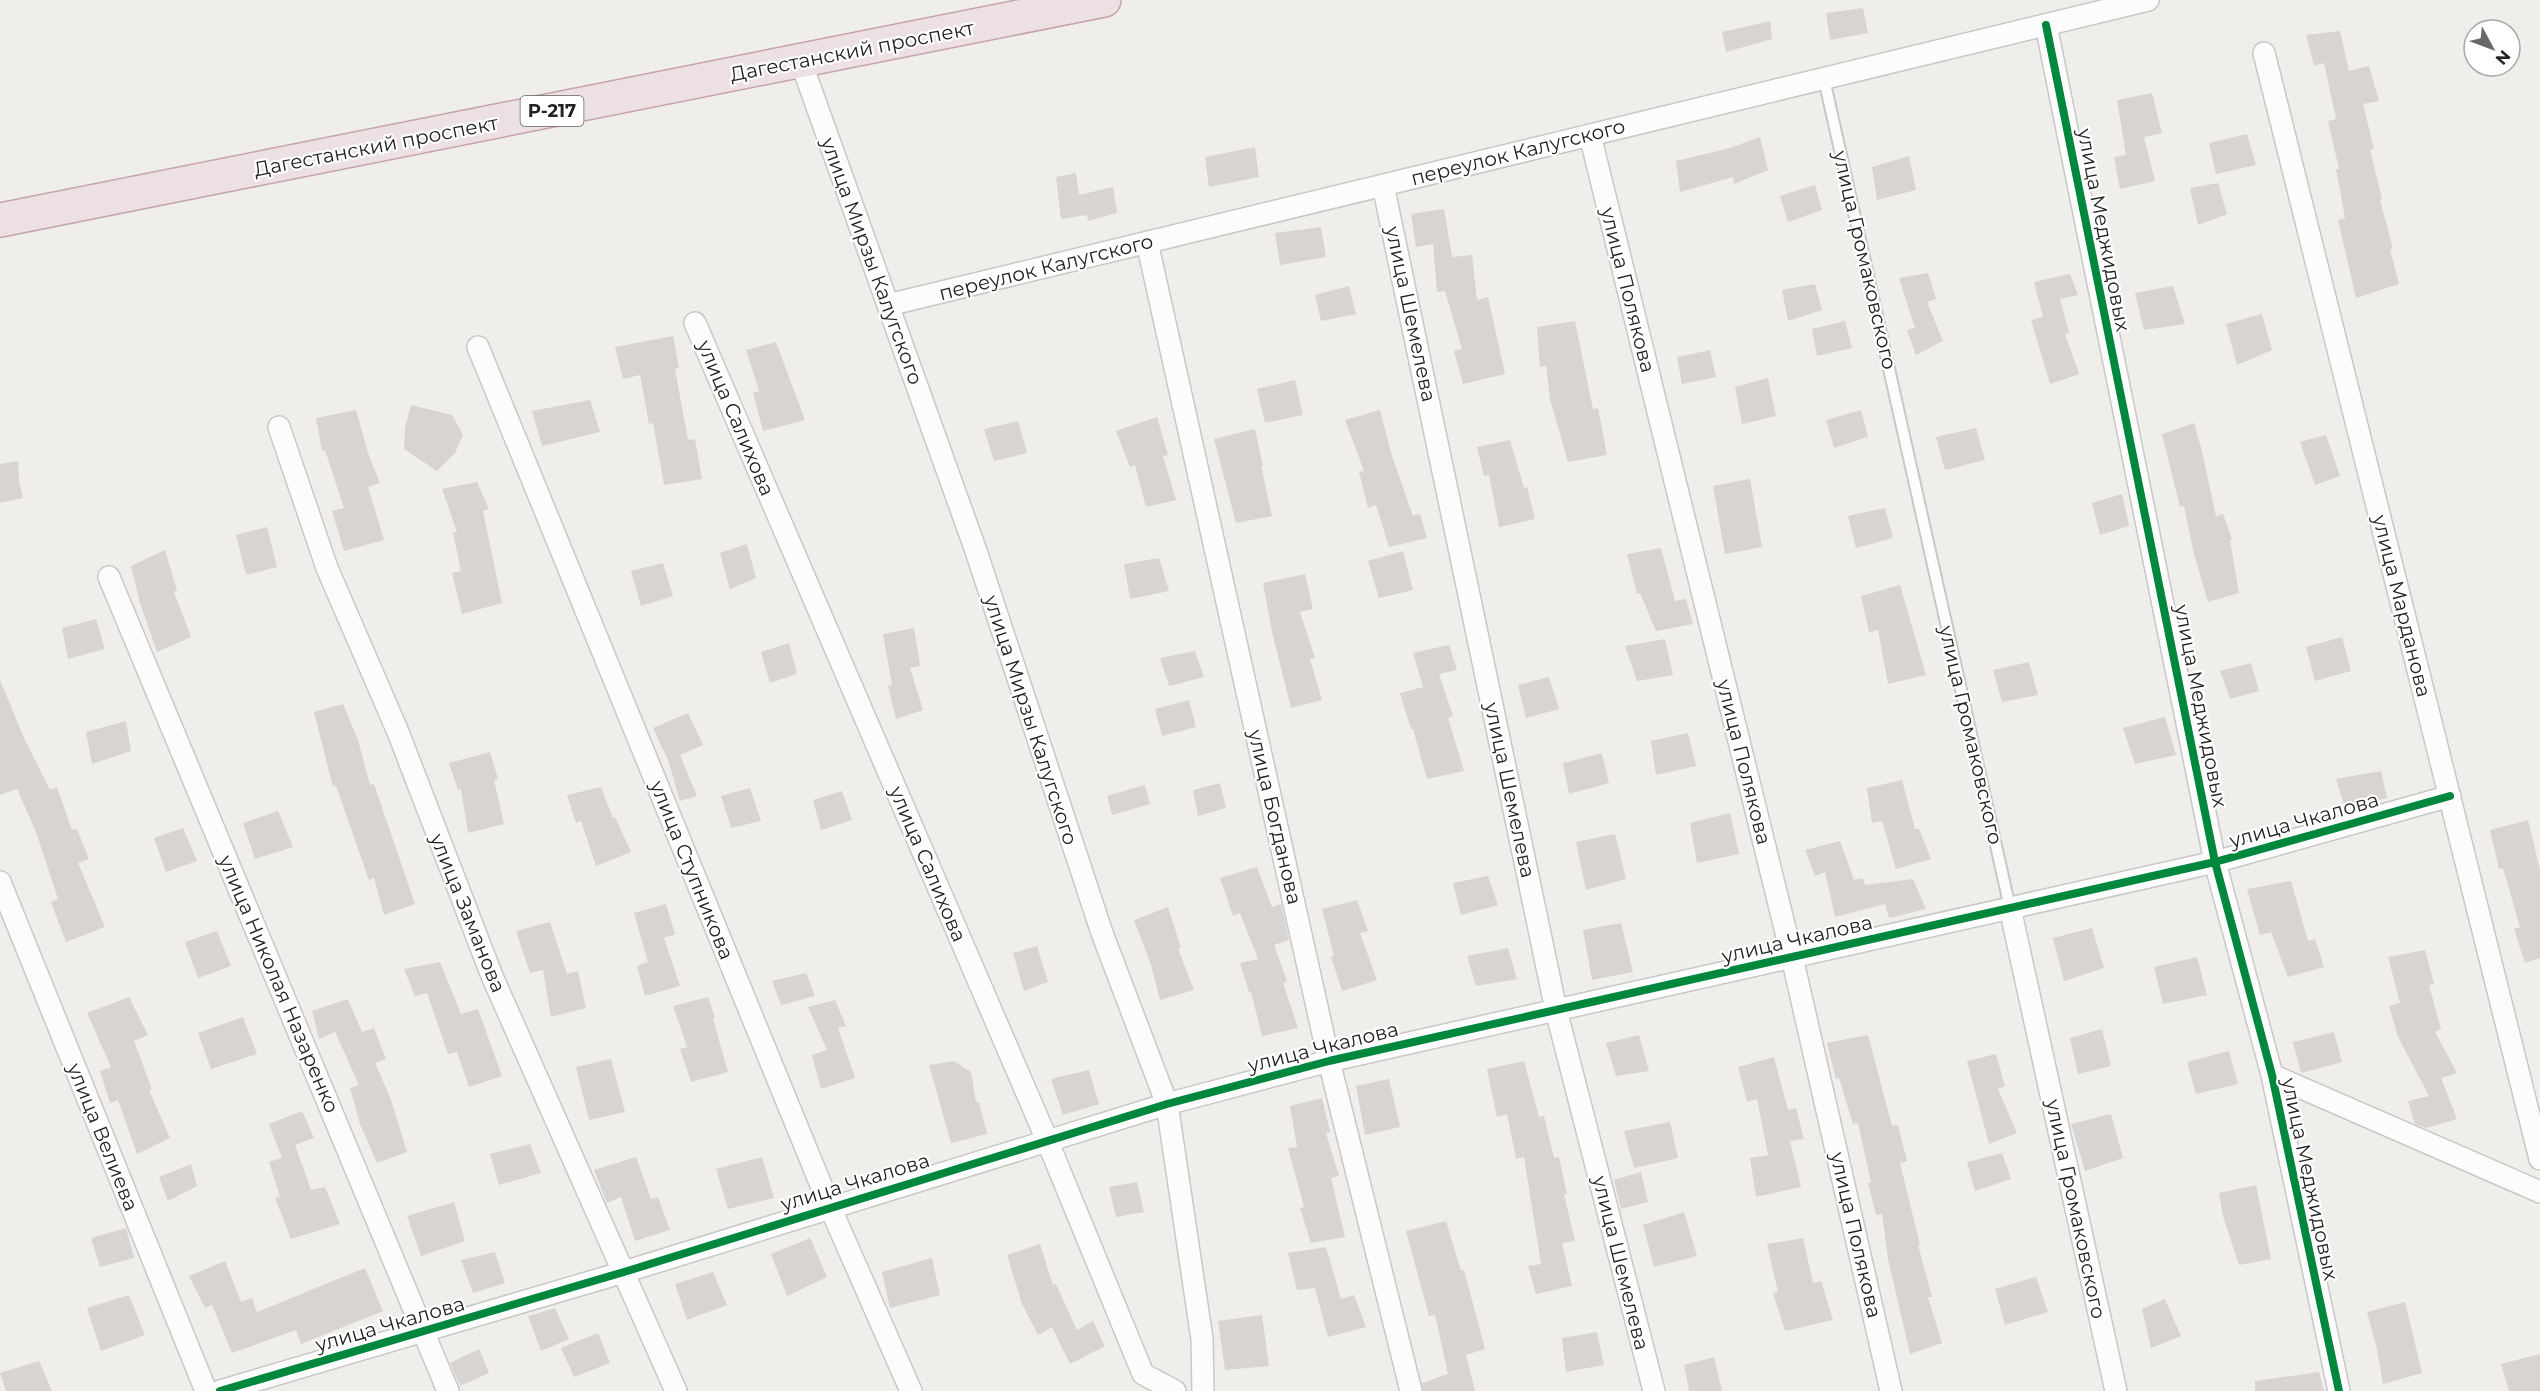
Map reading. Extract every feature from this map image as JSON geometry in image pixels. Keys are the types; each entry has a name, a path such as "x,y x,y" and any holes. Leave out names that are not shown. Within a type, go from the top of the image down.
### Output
{"highway":[{"name":"Дагестанский проспект","path":"0,220 1104,0"}],"street":[{"name":"переулок Калугского","path":"888,305 2148,0"},
{"name":"улица Меджидовых","path":"2046,25 2215,862 2271,1075 2338,1391"},
{"name":"улица Марданова","path":"2264,53 2540,1159"},
{"name":"улица Мирзы Калугского","path":"801,62 976,551 1102,933 1167,1104 1202,1338 1203,1391"},
{"name":"улица Полякова","path":"1590,135 1792,957 1891,1391"},
{"name":"улица Шемелева","path":"1383,185 1556,1010 1654,1391"},
{"name":"улица Богданова","path":"1147,242 1329,1061 1411,1391"},
{"name":"улица Салихова","path":"694,322 1047,1140 1143,1374 1175,1391"},
{"name":"улица Ступникова","path":"478,347 830,1207 911,1391"},
{"name":"улица Заманова","path":"279,427 327,568 398,732 492,976 676,1391"},
{"name":"улица Николая Назаренко","path":"109,577 448,1391"},
{"name":"улица Чкалова","path":"220,1391 624,1272 1167,1104 1329,1061 2215,862 2450,796"},
{"name":"улица Велиева","path":"0,882 206,1391"},
{"name":"улица Громаковского","path":"2010,908 2116,1391"},
{"path":"2271,1075 2540,1192"}],"lane":[{"name":"улица Громаковского","path":"1824,79 2010,908"}],"building":[{"path":"1863,8 1868,33 1830,40 1826,13"},
{"path":"1770,21 1772,39 1726,52 1722,32"},
{"path":"2340,31 2349,71 2369,66 2379,101 2363,104 2374,149 2370,150 2382,199 2380,200 2393,249 2390,249 2399,284 2356,298 2338,220 2345,218 2336,169 2339,169 2328,121 2336,119 2324,63 2314,66 2306,35"},
{"path":"2152,93 2162,133 2144,137 2155,181 2120,189 2114,157 2126,155 2117,100"},
{"path":"2247,134 2256,165 2216,174 2209,143"},
{"path":"1760,137 1768,170 1734,184 1733,177 1680,192 1676,161 1730,148"},
{"path":"1255,147 1259,177 1209,187 1205,157"},
{"path":"1909,156 1916,190 1877,200 1872,167"},
{"path":"1076,173 1079,195 1113,187 1117,213 1088,221 1087,215 1061,219 1056,177"},
{"path":"2218,183 2227,214 2198,225 2190,188"},
{"path":"1815,185 1822,210 1788,222 1780,196"},
{"path":"1444,209 1452,257 1472,255 1477,300 1488,297 1505,374 1463,384 1454,351 1462,349 1445,291 1437,292 1433,244 1416,247 1411,214"},
{"path":"1321,227 1326,257 1280,265 1275,233"},
{"path":"1928,273 1936,299 1927,302 1943,341 1916,355 1907,330 1915,328 1899,278"},
{"path":"2070,274 2078,295 2060,299 2069,333 2065,334 2079,374 2050,384 2031,320 2043,317 2034,282"},
{"path":"1815,284 1822,310 1788,321 1782,290"},
{"path":"1349,286 1356,314 1321,321 1315,295"},
{"path":"2173,286 2185,324 2144,330 2135,293"},
{"path":"2262,314 2272,350 2237,365 2226,324"},
{"path":"1575,321 1593,409 1598,408 1607,455 1568,462 1550,399 1546,366 1540,367 1537,327"},
{"path":"1845,321 1852,348 1817,356 1812,329"},
{"path":"673,336 679,368 675,369 688,440 695,439 702,479 664,485 653,423 649,424 640,375 623,379 615,347"},
{"path":"776,342 805,420 763,431 753,393 759,391 746,350"},
{"path":"1710,350 1716,377 1682,384 1677,357"},
{"path":"1768,378 1776,416 1742,424 1735,387"},
{"path":"1295,380 1303,415 1265,423 1257,389"},
{"path":"590,400 600,432 542,446 532,411"},
{"path":"411,405 452,415 463,435 455,453 437,471 404,449 405,428"},
{"path":"356,410 368,453 380,483 368,487 384,540 344,551 332,511 344,508 325,450 322,451 316,418"},
{"path":"1380,410 1391,453 1413,516 1420,514 1427,538 1389,547 1376,505 1368,508 1359,472 1364,471 1345,420"},
{"path":"1861,410 1868,437 1834,448 1826,420"},
{"path":"1157,417 1168,455 1163,456 1176,500 1146,507 1135,465 1130,467 1116,431"},
{"path":"1018,421 1027,453 994,461 984,429"},
{"path":"2194,423 2216,516 2223,514 2232,539 2230,540 2239,593 2208,602 2194,554 2184,506 2180,507 2162,434"},
{"path":"1976,428 1985,460 1945,470 1936,437"},
{"path":"1255,429 1272,516 1236,523 1214,439"},
{"path":"2326,435 2340,476 2315,485 2300,442"},
{"path":"1510,440 1524,488 1527,487 1535,519 1499,527 1489,475 1484,476 1477,447"},
{"path":"18,461 23,498 0,503 0,464"},
{"path":"1750,479 1762,547 1725,554 1713,486"},
{"path":"477,482 489,509 483,511 502,603 462,614 452,573 461,571 453,533 457,532 442,489"},
{"path":"2122,494 2129,526 2100,535 2092,503"},
{"path":"1885,508 1893,538 1856,548 1848,516"},
{"path":"267,527 277,567 246,575 236,535"},
{"path":"747,544 756,578 730,589 720,553"},
{"path":"1661,548 1675,601 1686,599 1693,624 1656,631 1640,593 1637,594 1627,554"},
{"path":"165,550 177,591 174,592 191,637 157,652 140,603 131,566"},
{"path":"1403,551 1413,590 1379,598 1368,561"},
{"path":"1159,558 1169,591 1130,599 1124,564"},
{"path":"663,563 673,596 641,606 631,571"},
{"path":"1305,574 1313,609 1300,612 1315,658 1310,659 1322,700 1291,708 1272,632 1263,583"},
{"path":"1900,585 1926,675 1888,684 1878,630 1869,632 1861,596"},
{"path":"96,619 105,649 68,659 62,628"},
{"path":"914,628 920,666 910,668 923,710 896,719 888,686 892,685 883,634"},
{"path":"2342,637 2351,671 2315,681 2306,647"},
{"path":"1665,639 1673,675 1637,681 1625,646"},
{"path":"789,643 797,674 770,683 761,652"},
{"path":"1449,645 1457,670 1439,674 1453,716 1448,718 1464,771 1427,779 1400,693 1423,687 1413,653"},
{"path":"1195,651 1204,677 1169,686 1160,658"},
{"path":"2029,662 2038,695 2002,702 1993,670"},
{"path":"2251,663 2259,691 2230,699 2220,671"},
{"path":"1549,677 1559,709 1526,718 1518,685"},
{"path":"0,680 24,738 50,790 57,787 72,830 77,829 89,859 78,863 105,927 66,942 51,902 58,899 36,832 17,789 0,795"},
{"path":"1189,700 1196,727 1162,736 1155,709"},
{"path":"343,704 358,740 370,785 374,784 415,904 384,915 374,878 369,880 336,786 333,787 314,712"},
{"path":"688,713 703,745 680,755 697,796 680,801 668,760 653,728"},
{"path":"2165,717 2176,755 2135,764 2123,728"},
{"path":"126,721 131,751 92,764 86,732"},
{"path":"1688,733 1696,766 1656,775 1651,741"},
{"path":"490,752 498,779 494,780 504,824 468,833 461,789 458,790 449,763"},
{"path":"1602,753 1609,783 1569,794 1563,763"},
{"path":"2381,771 2387,798 2345,808 2336,779"},
{"path":"1902,780 1915,829 1919,829 1931,859 1896,869 1882,821 1872,823 1867,788"},
{"path":"1220,783 1226,808 1198,816 1193,790"},
{"path":"1145,785 1150,804 1112,815 1107,796"},
{"path":"601,787 613,818 615,817 631,852 596,866 581,821 576,823 567,795"},
{"path":"750,788 761,821 731,828 721,796"},
{"path":"842,791 852,820 821,830 813,800"},
{"path":"278,811 293,847 255,859 243,823"},
{"path":"1730,813 1739,854 1697,863 1690,823"},
{"path":"2528,820 2540,870 2540,958 2525,963 2514,929 2520,927 2503,868 2499,869 2490,830"},
{"path":"183,828 197,861 166,872 154,838"},
{"path":"1615,834 1626,879 1586,890 1576,842"},
{"path":"1840,841 1854,880 1863,878 1865,885 1913,879 1926,909 1889,918 1885,904 1835,917 1825,872 1815,876 1805,850"},
{"path":"1257,867 1272,907 1281,904 1289,940 1274,945 1287,981 1283,983 1298,1028 1262,1036 1251,992 1249,992 1240,963 1258,959 1240,913 1233,916 1220,878"},
{"path":"1488,876 1498,905 1461,915 1453,883"},
{"path":"2291,881 2308,941 2315,939 2324,967 2288,977 2271,932 2260,935 2247,889"},
{"path":"1357,900 1368,931 1360,933 1377,980 1342,991 1331,957 1334,956 1322,909"},
{"path":"666,904 675,934 664,938 680,986 645,996 637,966 648,962 634,913"},
{"path":"1168,907 1181,948 1178,949 1194,990 1160,1000 1151,965 1134,920"},
{"path":"550,922 567,974 578,971 586,1008 551,1017 543,970 530,973 516,931"},
{"path":"1621,923 1633,972 1592,980 1583,930"},
{"path":"2092,928 2104,968 2064,981 2053,938"},
{"path":"217,931 231,966 198,978 185,942"},
{"path":"1037,946 1048,982 1024,991 1013,953"},
{"path":"1508,948 1517,979 1476,986 1467,956"},
{"path":"2425,950 2434,984 2429,985 2441,1029 2435,1032 2457,1073 2441,1078 2457,1119 2426,1128 2415,1124 2408,1101 2429,1096 2398,1037 2389,1006 2400,1003 2388,957"},
{"path":"2197,957 2207,995 2163,1004 2154,967"},
{"path":"440,962 461,1014 478,1009 502,1076 469,1087 457,1052 448,1054 427,993 415,996 404,969"},
{"path":"806,973 815,996 781,1005 772,981"},
{"path":"129,997 148,1035 134,1041 152,1089 149,1090 170,1138 137,1154 118,1100 110,1103 100,1071 111,1067 87,1013"},
{"path":"708,997 728,1072 691,1082 680,1049 687,1047 673,1006"},
{"path":"348,999 362,1032 374,1028 386,1059 375,1063 391,1100 407,1152 377,1163 360,1124 350,1088 359,1085 335,1032 319,1039 312,1011"},
{"path":"835,1000 846,1026 838,1028 855,1078 821,1089 812,1055 827,1050 808,1007"},
{"path":"243,1017 257,1054 211,1069 198,1033"},
{"path":"2102,1029 2111,1066 2078,1074 2070,1038"},
{"path":"2334,1032 2342,1062 2301,1073 2293,1042"},
{"path":"1639,1035 1649,1071 1616,1076 1606,1043"},
{"path":"1868,1035 1892,1126 1898,1125 1907,1161 1900,1163 1932,1297 1928,1297 1942,1343 1910,1354 1888,1259 1882,1214 1876,1215 1858,1123 1853,1124 1839,1078 1836,1079 1827,1043"},
{"path":"2229,1051 2238,1084 2196,1094 2187,1062"},
{"path":"1996,1054 2005,1086 1998,1089 2017,1133 1989,1144 1967,1061"},
{"path":"1774,1057 1788,1110 1796,1108 1804,1139 1790,1141 1801,1187 1756,1197 1750,1158 1768,1155 1757,1099 1747,1102 1738,1067"},
{"path":"611,1059 625,1112 589,1120 576,1067"},
{"path":"954,1061 971,1072 976,1102 979,1102 987,1134 951,1143 929,1065"},
{"path":"1524,1061 1539,1117 1544,1116 1554,1158 1559,1157 1567,1194 1564,1194 1575,1241 1562,1243 1572,1286 1536,1294 1528,1266 1541,1264 1524,1157 1516,1159 1507,1114 1497,1117 1487,1069"},
{"path":"1089,1070 1099,1104 1063,1115 1051,1079"},
{"path":"1389,1079 1400,1127 1365,1135 1356,1086"},
{"path":"1322,1098 1330,1132 1326,1133 1339,1176 1331,1178 1345,1237 1311,1243 1300,1208 1304,1207 1288,1148 1297,1147 1290,1106"},
{"path":"302,1111 314,1138 295,1145 311,1190 325,1187 340,1224 291,1239 275,1198 280,1197 269,1162 282,1158 269,1124"},
{"path":"2111,1114 2123,1158 2085,1171 2071,1124"},
{"path":"1670,1122 1678,1158 1634,1168 1624,1131"},
{"path":"530,1144 541,1173 499,1185 490,1154"},
{"path":"2002,1153 2011,1179 1975,1191 1967,1162"},
{"path":"636,1157 651,1199 658,1197 670,1230 635,1241 621,1197 607,1203 594,1170"},
{"path":"762,1157 774,1198 728,1209 716,1169"},
{"path":"191,1164 197,1186 168,1201 159,1177"},
{"path":"1641,1172 1648,1202 1621,1209 1614,1180"},
{"path":"1137,1182 1144,1212 1116,1217 1109,1187"},
{"path":"2256,1185 2271,1259 2239,1265 2223,1216 2219,1193"},
{"path":"454,1202 465,1241 421,1256 407,1216"},
{"path":"1684,1212 1697,1256 1654,1267 1643,1225"},
{"path":"1446,1221 1461,1271 1464,1270 1485,1349 1466,1355 1475,1391 1423,1391 1422,1383 1448,1374 1435,1315 1429,1316 1406,1231"},
{"path":"126,1228 134,1258 100,1267 91,1238"},
{"path":"810,1238 827,1277 787,1296 771,1254"},
{"path":"1803,1238 1813,1283 1821,1281 1833,1320 1785,1331 1773,1293 1778,1292 1767,1244"},
{"path":"1040,1244 1053,1285 1056,1284 1077,1330 1093,1321 1105,1346 1070,1364 1052,1327 1038,1335 1022,1304 1007,1255"},
{"path":"1326,1247 1341,1299 1354,1295 1366,1327 1328,1337 1315,1288 1297,1290 1288,1253"},
{"path":"495,1252 505,1283 473,1293 461,1260"},
{"path":"932,1258 940,1295 890,1308 882,1272"},
{"path":"225,1261 241,1302 252,1298 257,1312 365,1268 383,1311 301,1344 296,1330 232,1353 212,1305 205,1308 189,1276"},
{"path":"713,1272 727,1305 687,1320 675,1284"},
{"path":"2036,1277 2048,1312 2005,1325 1995,1289"},
{"path":"129,1295 145,1335 101,1351 87,1308"},
{"path":"2165,1299 2181,1336 2151,1348 2142,1309"},
{"path":"2405,1302 2422,1373 2383,1384 2367,1312"},
{"path":"555,1308 569,1339 541,1351 528,1316"},
{"path":"1262,1315 1269,1366 1225,1370 1218,1321"},
{"path":"1597,1332 1604,1365 1566,1372 1562,1338"},
{"path":"598,1333 610,1363 574,1377 561,1348"},
{"path":"479,1349 489,1373 460,1386 450,1363"},
{"path":"2540,1354 2540,1391 2509,1391 2501,1364"},
{"path":"1714,1357 1722,1391 1689,1391 1684,1365"},
{"path":"39,1361 52,1391 6,1391 0,1373"},
{"path":"2319,1372 2324,1391 2255,1391 2255,1381"}],"cycle path":[{"path":"2046,25 2215,862 2272,1075 2339,1391"},
{"path":"220,1391 624,1272 1167,1104 1329,1061 2215,862 2450,796"}]}
